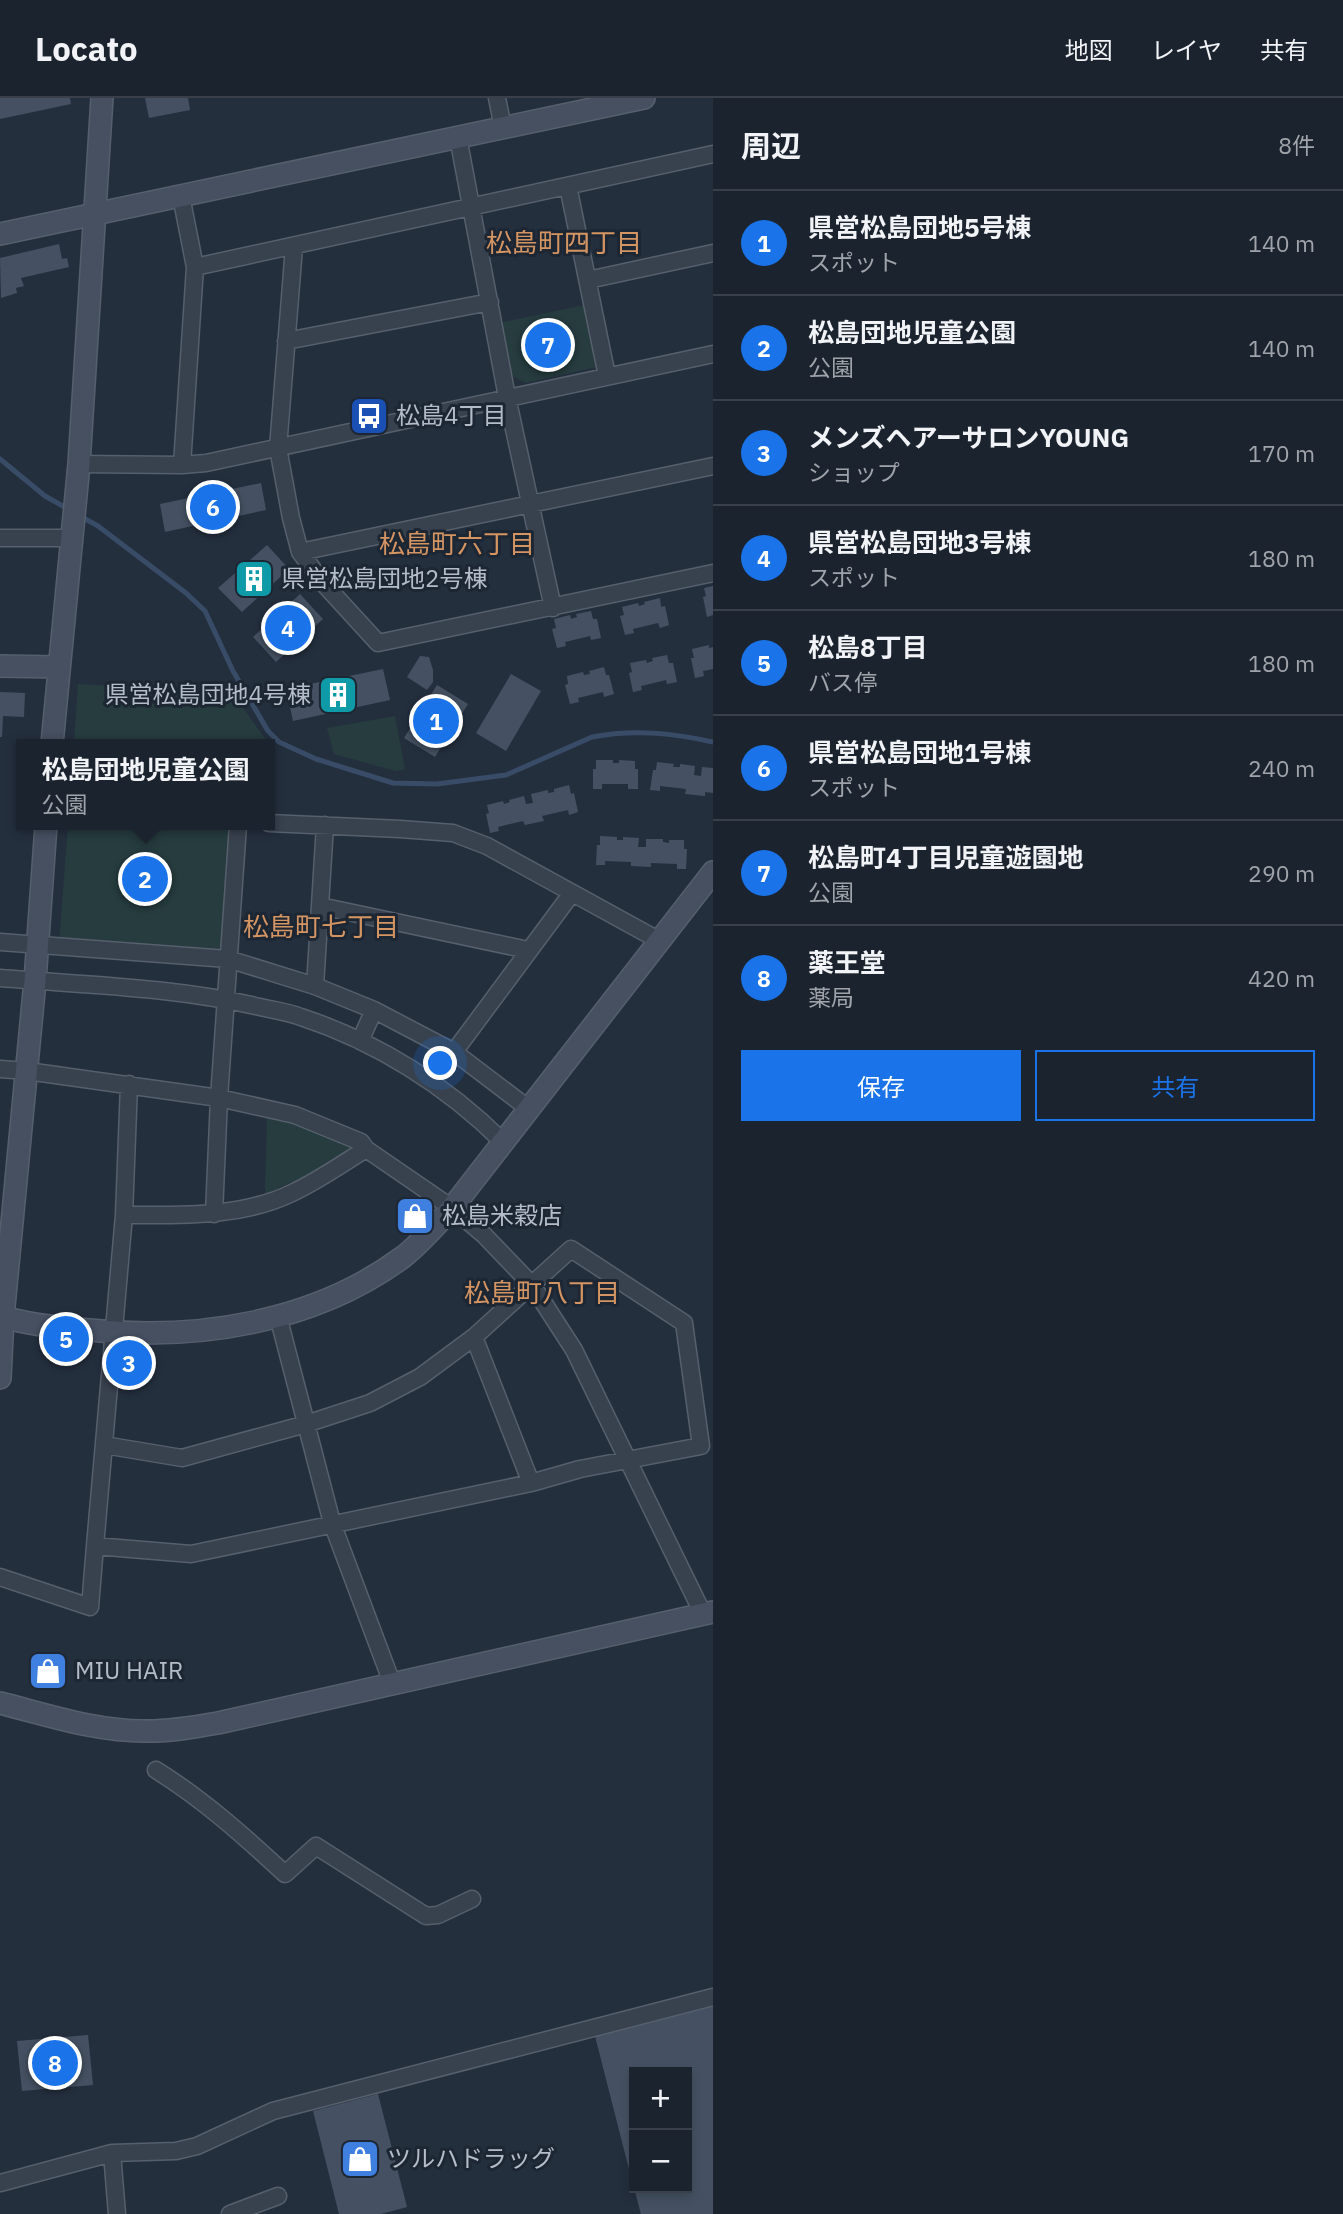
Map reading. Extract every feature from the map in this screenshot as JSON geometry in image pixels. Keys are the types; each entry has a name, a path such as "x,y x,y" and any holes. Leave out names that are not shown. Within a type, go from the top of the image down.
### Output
{"street":[{"path":"52,739 79,464 102,98"},
{"path":"497,98 503,128"},
{"path":"0,234 503,128 599,103 644,98"},
{"path":"458,137 507,397 553,608"},
{"path":"195,267 713,154"},
{"path":"568,186 607,376"},
{"path":"181,196 195,267 182,465"},
{"path":"294,247 278,448 291,518 300,552 324,584 378,643 713,573"},
{"path":"588,280 713,253"},
{"path":"286,341 490,302"},
{"path":"79,464 206,463 713,354"},
{"path":"300,552 713,466"},
{"path":"0,538 73,533"},
{"path":"0,666 58,667"},
{"path":"275,823 453,834 487,846 660,941"},
{"path":"315,986 325,825"},
{"path":"0,1378 2,1317 27,1071 46,830"},
{"path":"214,1214 219,1098 238,830"},
{"path":"2,1317 114,1333 175,1333 232,1328 320,1303 374,1276 403,1257 452,1208 713,872"},
{"path":"454,1052 527,950 572,893"},
{"path":"320,906 527,950"},
{"path":"0,942 228,959 315,986 374,1010 454,1052 529,1109"},
{"path":"0,978 226,999 301,1016 360,1041 427,1078 478,1118 503,1142"},
{"path":"360,1041 374,1010"},
{"path":"0,1069 130,1084 219,1098 295,1115 360,1142 366,1149 452,1208 484,1235 532,1285 574,1350 627,1460 708,1613 178,1730 104,1728 0,1703"},
{"path":"0,1577 90,1607 124,1215 130,1084"},
{"path":"124,1215 214,1214 235,1211 292,1194 366,1149"},
{"path":"95,1546 191,1554 701,1446 684,1323 571,1249 474,1337 421,1377 370,1403 306,1424 182,1458 104,1446"},
{"path":"278,1316 332,1523 392,1684"},
{"path":"474,1337 531,1483"},
{"path":"156,1770 223,1817 285,1874 316,1846 426,1916 438,1915 472,1899"},
{"path":"0,2183 112,2153 176,2151 197,2146 273,2111 713,1997"},
{"path":"112,2153 117,2214"},
{"path":"230,2214 278,2196"}],"green space":[{"path":"584,305 597,367 526,383 512,376 499,323"},
{"path":"78,684 232,693 265,739 74,739"},
{"path":"395,716 405,769 395,771 334,754 327,728"},
{"path":"68,830 231,830 222,952 59,943"},
{"path":"267,1113 352,1141 355,1148 306,1176 265,1194"}],"building":[{"path":"0,98 70,98 71,104 0,119"},
{"path":"145,98 188,98 190,110 149,118"},
{"path":"59,244 62,259 67,258 69,267 21,278 24,286 16,288 17,293 1,298 0,258"},
{"path":"261,483 266,510 165,532 160,504"},
{"name":"県営松島団地2号棟","path":"267,545 289,569 242,612 218,588"},
{"path":"713,586 713,615 707,617 704,588"},
{"path":"300,594 323,619 276,662 253,637"},
{"path":"660,598 661,607 665,606 669,625 660,628 658,623 633,629 634,633 625,635 620,616 624,615 622,607 638,603 639,606"},
{"path":"591,611 593,619 597,619 601,638 591,640 590,636 565,642 566,646 557,648 552,629 556,628 554,619 570,615 571,619 577,617 576,614"},
{"path":"709,645 709,648 713,647 713,669 703,671 704,676 695,678 692,649"},
{"path":"667,655 669,663 673,663 677,682 667,684 666,680 641,686 642,690 633,692 630,663 646,660 647,663 653,661 652,658"},
{"path":"420,656 429,657 433,670 433,682 427,690 407,677"},
{"path":"604,667 614,694 604,697 603,692 578,698 579,702 570,704 565,685 568,684 567,676 583,672 584,675 590,674 589,671"},
{"name":"県営松島団地4号棟","path":"383,669 390,700 293,721 286,689"},
{"path":"511,674 541,691 506,751 476,733"},
{"path":"437,685 468,704 435,757 404,738"},
{"path":"0,692 25,693 24,717 3,716 2,737 0,737"},
{"path":"596,760 613,760 613,763 619,763 619,760 635,761 635,769 638,769 638,789 628,789 628,784 602,784 602,789 593,789"},
{"path":"657,762 674,764 673,767 680,767 680,764 695,766 694,775 701,776 702,767 713,768 713,793 705,792 705,796 685,794 686,789 660,786 660,791 650,790"},
{"path":"569,785 571,794 574,793 578,812 569,815 568,810 542,816 544,821 525,825 523,821 498,827 499,831 490,833 487,805 503,801 504,804 524,796 526,804 533,803 531,794 548,790 548,793 554,792 554,789"},
{"path":"600,836 617,837 617,840 623,840 623,837 639,838 638,847 646,847 646,839 663,839 663,842 669,843 669,840 684,840 684,849 687,849 686,869 677,869 677,864 651,863 651,867 631,866 631,862 605,861 605,865 596,865"},
{"path":"713,2006 713,2214 641,2214 635,2193 692,2193 692,2067 629,2067 629,2169 595,2036"},
{"path":"88,2035 93,2085 22,2091 17,2041"},
{"name":"ツルハドラッグ","path":"378,2094 407,2207 381,2214 339,2214 313,2111"}],"waterway":[{"path":"0,459 45,496 68,509"},
{"path":"80,516 98,526 186,593 205,611 233,671 268,731 279,742 316,759 393,783 437,784 506,775 592,737 652,733 713,742"}],"place":[{"name":"松島町4丁目児童遊園地","path":"548,345"},
{"name":"松島4丁目","path":"369,416"},
{"name":"県営松島団地1号棟","path":"213,507"},
{"name":"県営松島団地2号棟","path":"254,579"},
{"name":"県営松島団地3号棟","path":"288,628"},
{"name":"県営松島団地4号棟","path":"338,695"},
{"name":"県営松島団地5号棟","path":"436,721"},
{"name":"松島団地児童公園","path":"145,879"},
{"name":"松島米穀店","path":"415,1216"},
{"name":"松島8丁目","path":"66,1339"},
{"name":"メンズヘアーサロンYOUNG","path":"129,1363"},
{"name":"MIU HAIR","path":"48,1671"},
{"name":"薬王堂","path":"55,2063"},
{"name":"ツルハドラッグ","path":"360,2159"}],"district":[{"name":"松島町四丁目","path":"564,243"},
{"name":"松島町六丁目","path":"457,544"},
{"name":"松島町七丁目","path":"321,927"},
{"name":"松島町八丁目","path":"542,1293"}]}
